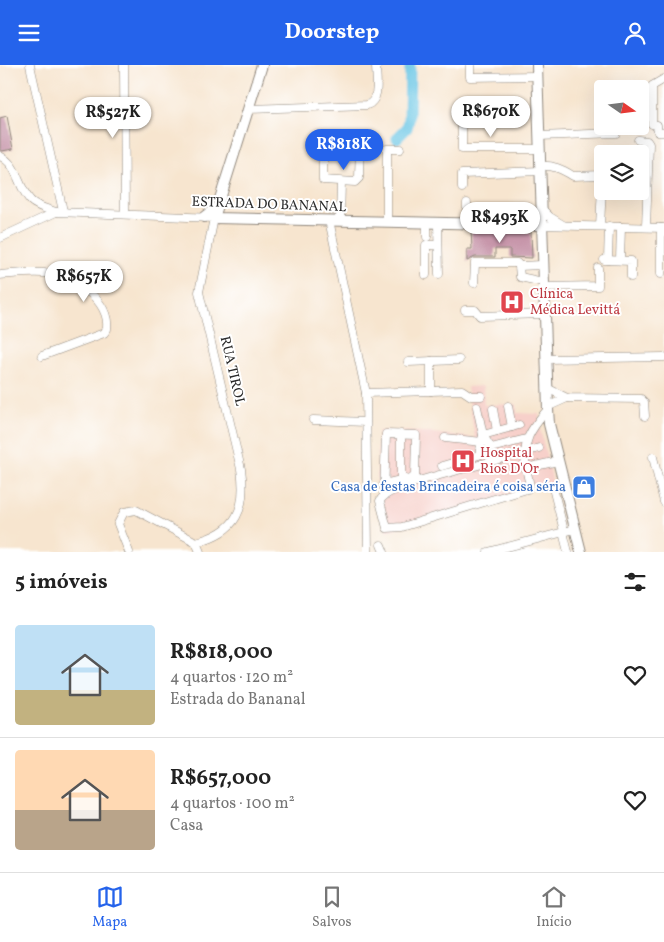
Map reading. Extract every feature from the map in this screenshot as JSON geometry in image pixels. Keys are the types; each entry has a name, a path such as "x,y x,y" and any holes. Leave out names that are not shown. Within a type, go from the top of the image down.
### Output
{"main road":[{"path":"209,217 218,206 262,65"},
{"path":"537,65 540,225 548,408 558,461 581,552"},
{"path":"221,194 226,211 241,219"},
{"name":"ESTRADA DO BANANAL","path":"209,217 540,225"}],"street":[{"path":"0,238 59,211 30,65"},
{"path":"124,65 125,213"},
{"path":"249,109 367,105 372,103 376,96 376,65"},
{"path":"470,65 470,77 537,76"},
{"path":"664,79 652,86 651,101 652,124 657,125 658,131 664,132"},
{"path":"462,121 462,149 539,149"},
{"path":"539,136 594,134"},
{"path":"638,140 647,141 649,144 646,227"},
{"path":"323,149 323,180 341,182 358,180 360,143"},
{"path":"387,222 387,149 400,149"},
{"name":"ESTRADA DO BANANAL","path":"0,156 11,163 31,202 59,211 209,217"},
{"path":"462,188 462,174 553,166 573,176 594,175"},
{"path":"340,221 341,182"},
{"path":"600,226 601,200"},
{"path":"466,203 467,223"},
{"path":"540,208 550,217 565,225"},
{"name":"RUA TIROL","path":"196,542 208,539 228,527 240,509 244,498 241,469 199,292 209,217"},
{"path":"329,220 366,393 368,552"},
{"path":"427,223 427,237"},
{"path":"438,223 439,275"},
{"name":"ESTRADA DO BANANAL","path":"540,225 662,228"},
{"path":"609,226 606,260 631,261 631,277"},
{"path":"620,260 621,227"},
{"path":"661,274 662,228"},
{"path":"426,275 426,245 438,245"},
{"path":"474,283 475,263 517,263 519,266 542,265"},
{"path":"519,266 520,277 543,285 598,286 598,268"},
{"path":"0,275 44,273 60,276 91,294 106,313 107,329 104,333 42,356"},
{"path":"465,310 475,310 480,316 544,314"},
{"path":"546,359 664,357"},
{"path":"408,362 459,360"},
{"path":"431,361 431,391"},
{"path":"547,388 567,398 641,399 644,402 646,416"},
{"path":"366,393 462,390 471,396 482,395"},
{"path":"415,477 392,487 380,501 387,528 390,529 527,489 530,485 524,452 526,439 548,408 567,398"},
{"path":"445,438 482,438 497,431 516,426 508,406"},
{"path":"477,407 482,438 479,455"},
{"path":"493,409 497,431"},
{"path":"313,420 366,422"},
{"path":"401,434 401,480"},
{"path":"388,493 384,484 385,435 416,435 415,477"},
{"path":"482,438 491,449 526,439"},
{"path":"442,466 469,461 479,455 511,447 524,452"},
{"path":"469,461 475,466 539,448"},
{"path":"653,457 664,502"},
{"path":"388,493 466,468 469,461"},
{"path":"526,468 558,461"},
{"path":"384,484 415,477"},
{"path":"553,487 568,552"},
{"path":"129,552 118,524 121,515 132,509 196,542 200,552"},
{"path":"488,552 564,534 575,529"}],"shaded area":[{"name":"Hospital Rios D'Or","path":"483,386 484,405 516,404 517,413 539,414 540,429 553,483 387,531 380,509 377,487 378,431 424,432 475,438 467,387"}],"building":[{"path":"7,116 13,149 2,151 0,150 0,118"},
{"path":"471,230 531,232 532,258 510,257 510,249 495,249 495,257 475,257 467,261 467,249 472,249"}],"waterway":[{"path":"397,138 407,128 409,120 410,65"}],"place":[{"name":"Clínica Médica Levittá","path":"512,302"},
{"name":"Hospital Rios D'Or","path":"463,461"},
{"name":"Casa de festas Brincadeira é coisa séria","path":"584,487"}]}
